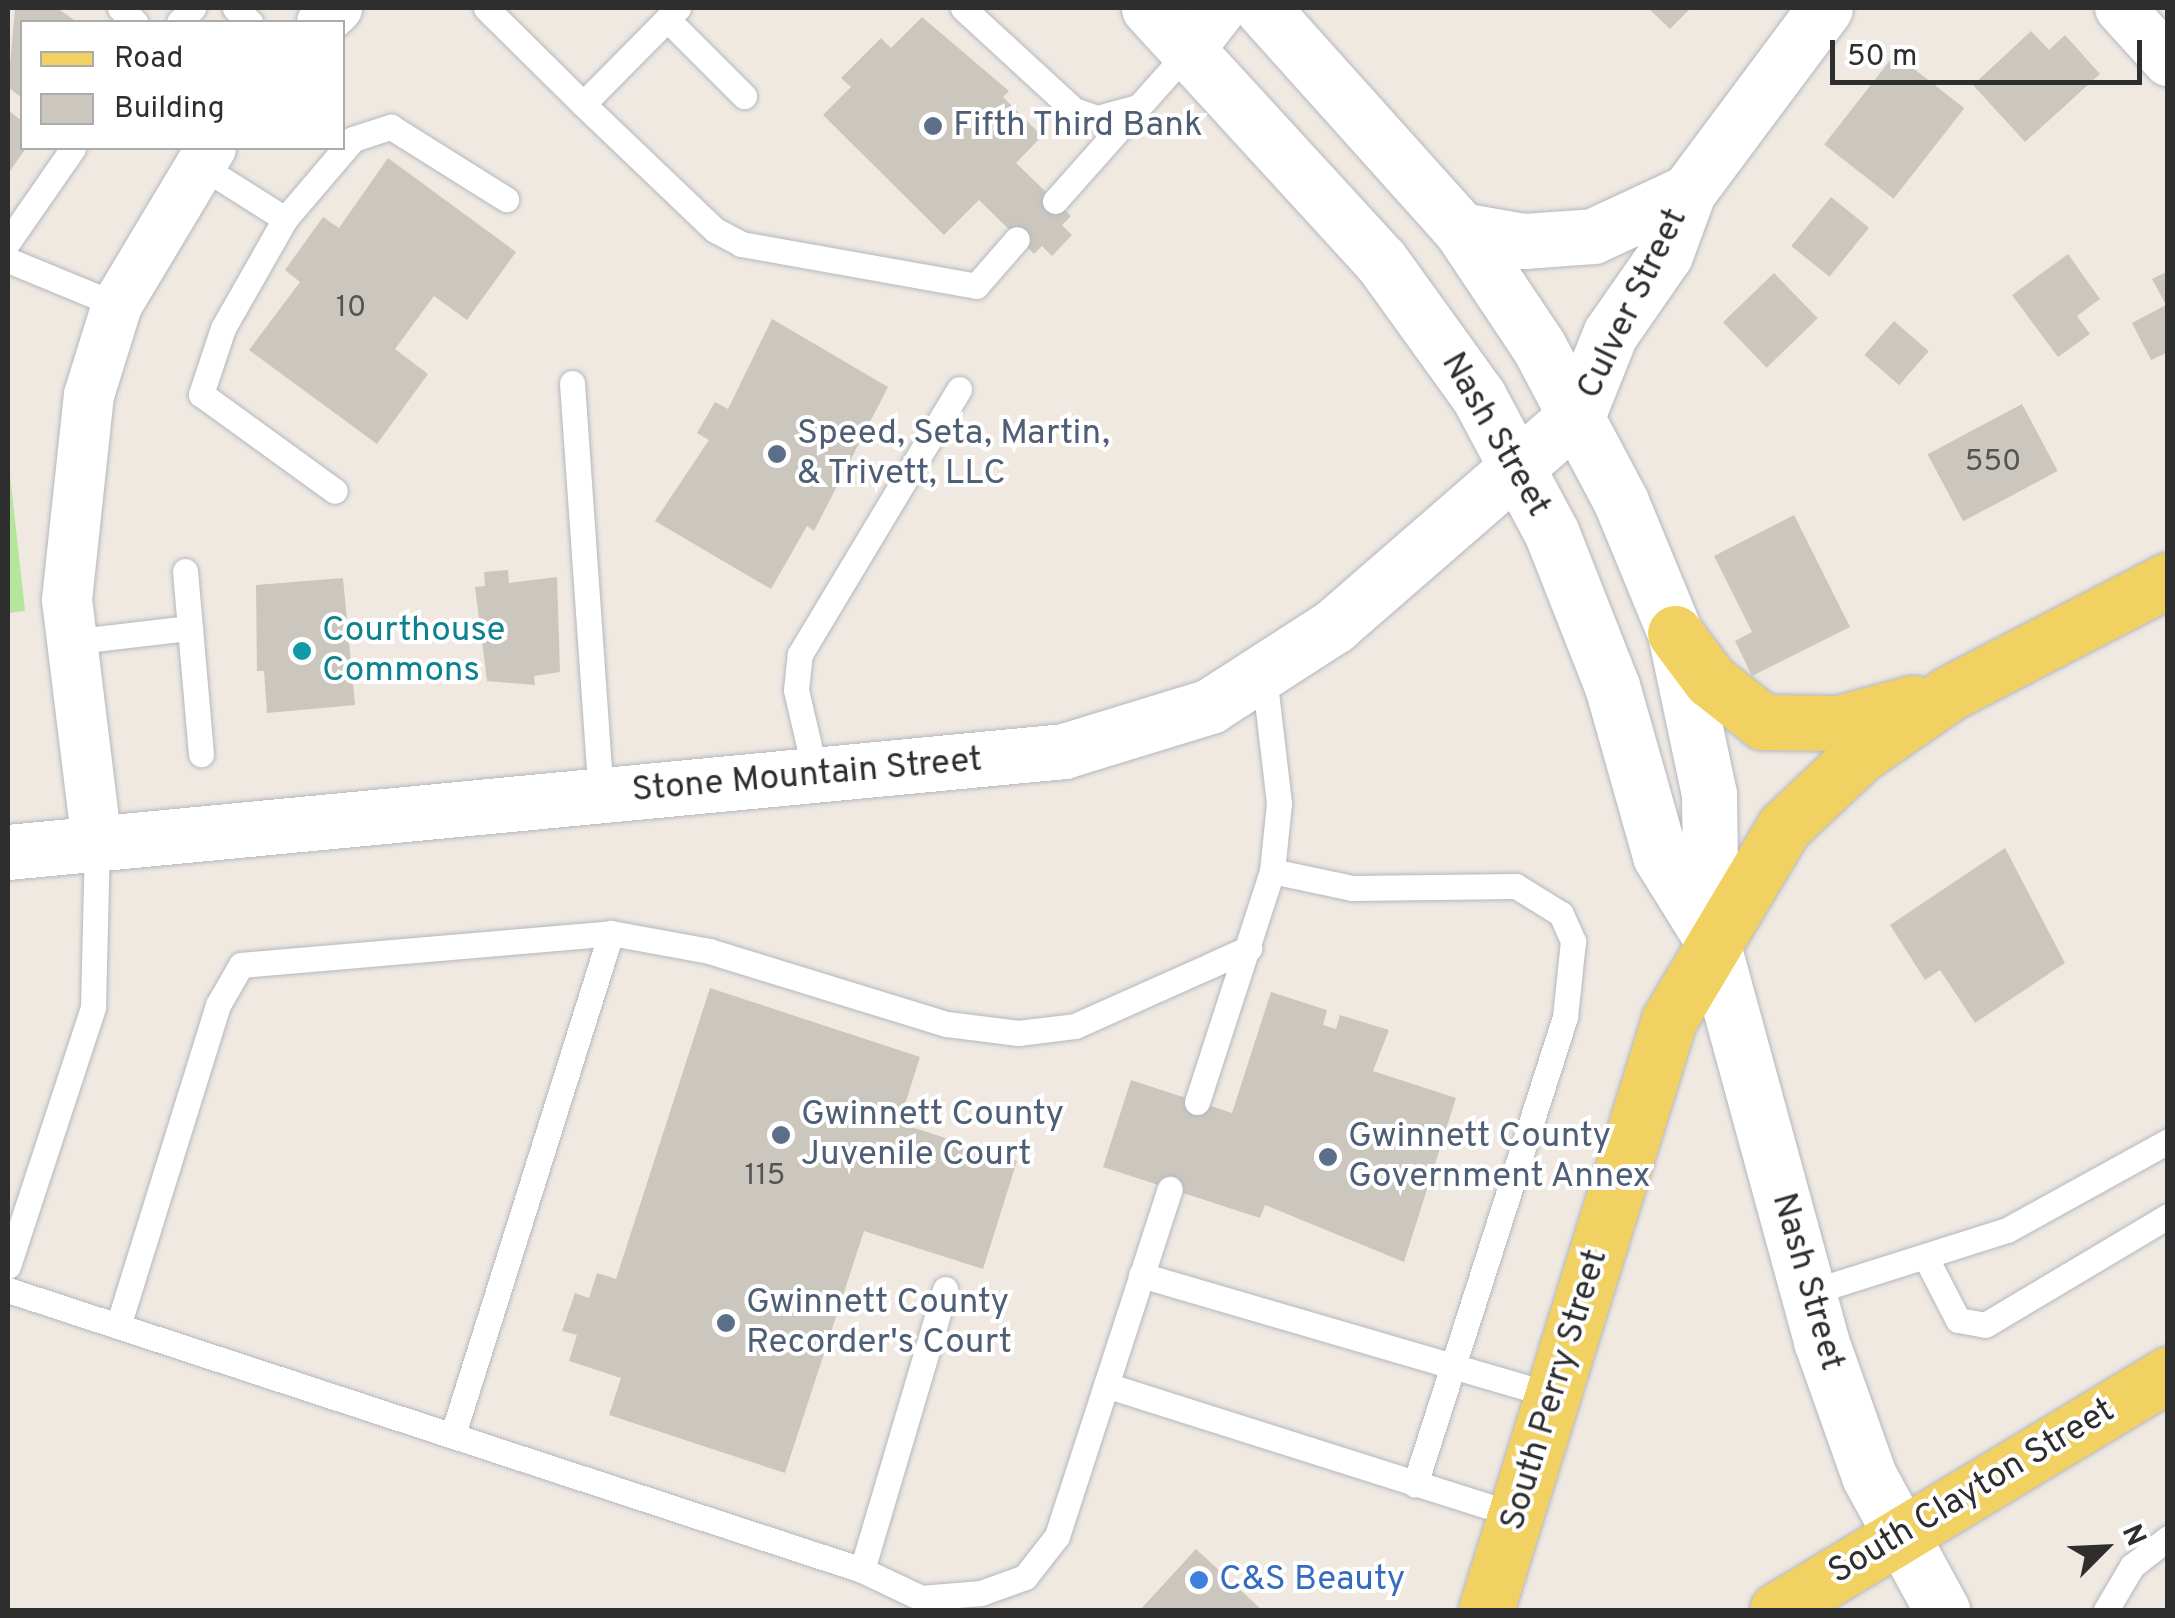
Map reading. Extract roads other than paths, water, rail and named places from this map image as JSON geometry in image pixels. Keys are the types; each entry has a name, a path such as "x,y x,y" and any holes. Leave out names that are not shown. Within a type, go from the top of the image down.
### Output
{"main road":[{"name":"South Perry Street","path":"1486,1610 1668,1020 1711,938 1784,827 1859,756 1950,693 2168,580"},
{"path":"1675,634 1710,680 1763,722 1838,722 1950,693"},
{"name":"South Clayton Street","path":"1777,1610 2168,1374"}],"street":[{"name":"Nash Street","path":"1149,8 1206,28 1381,261 1515,462 1584,608 1660,856 1711,938"},
{"name":"Nash Street","path":"1262,8 1461,230 1578,414 1675,634 1710,794 1711,938 1808,1293 1868,1476 1942,1610"},
{"path":"1688,192 1825,8"},
{"path":"2120,8 2168,61"},
{"path":"97,844 70,642 90,395 117,305 205,156"},
{"name":"Culver Street","path":"1461,230 1524,241 1593,236 1688,192"},
{"name":"Culver Street","path":"1578,414 1610,334 1665,255 1688,192"},
{"name":"Stone Mountain Street","path":"8,852 1064,751 1137,734 1264,676 1334,626 1515,462 1578,414"}],"lane":[{"path":"964,8 1074,110 1097,118 1136,108"},
{"path":"495,10 582,104 741,244 976,286 1018,239"},
{"path":"582,104 673,13 744,96"},
{"path":"1055,201 1206,28"},
{"path":"334,492 201,394 223,328 285,219 372,127 391,126 506,199"},
{"path":"8,242 72,150"},
{"path":"205,156 285,219"},
{"path":"8,260 117,305"},
{"path":"572,383 601,794"},
{"path":"816,776 796,690 800,654 959,389"},
{"path":"185,572 201,754"},
{"path":"70,642 190,628"},
{"path":"1197,1102 1272,870 1280,803 1264,676"},
{"path":"8,1266 93,1007 97,844"},
{"path":"1272,870 1352,888 1516,886 1562,914 1573,941 1565,1017 1415,1485"},
{"path":"118,1326 218,1005 241,965 611,933 709,951 947,1024 1018,1033 1075,1026 1249,948"},
{"path":"453,1434 611,933"},
{"path":"1808,1293 1928,1262 2007,1230 2168,1142"},
{"path":"8,1290 862,1570 902,1600 981,1593 1044,1560 1170,1189"},
{"path":"1928,1262 1958,1320 1984,1324 2168,1216"},
{"path":"1142,1276 1551,1396"},
{"path":"862,1570 945,1289"},
{"path":"1106,1385 1516,1515"},
{"path":"2106,1610 2124,1576 2168,1538"}],"place":[{"name":"Fifth Third Bank","path":"933,126"},
{"name":"Speed, Seta, Martin, & Trivett, LLC","path":"777,454"},
{"name":"Courthouse Commons","path":"302,651"},
{"name":"Gwinnett County Juvenile Court","path":"781,1135"},
{"name":"Gwinnett County Government Annex","path":"1328,1157"},
{"name":"Gwinnett County Recorder's Court","path":"726,1323"},
{"name":"C&S Beauty","path":"1199,1580"}]}
